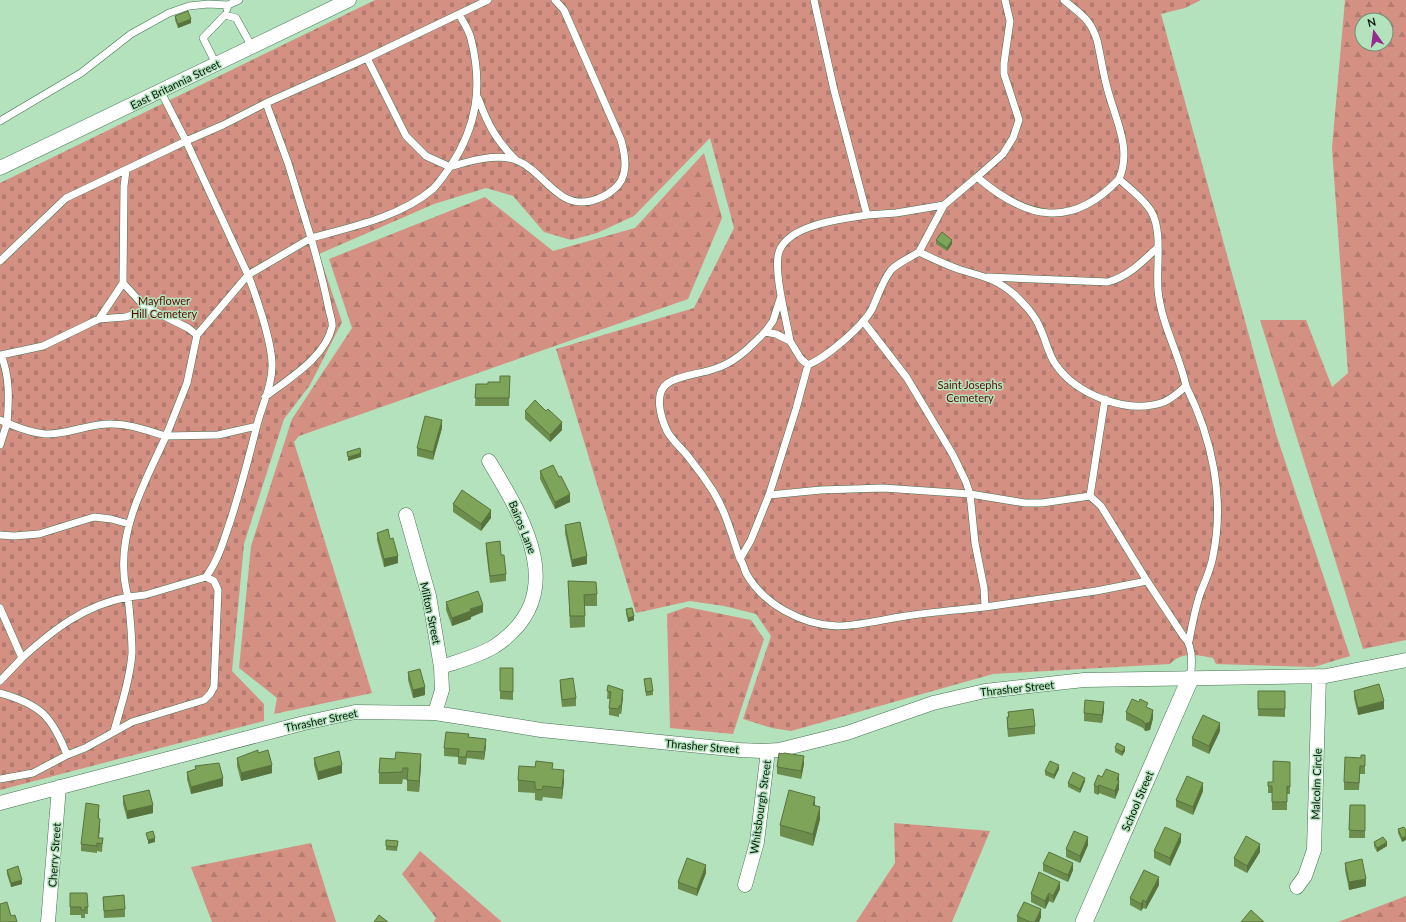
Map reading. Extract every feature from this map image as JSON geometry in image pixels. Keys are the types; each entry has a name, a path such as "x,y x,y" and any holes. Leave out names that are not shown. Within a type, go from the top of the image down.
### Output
{"street":[{"name":"East Britannia Street","path":"0,168 349,0"},
{"name":"Bairos Lane","path":"441,667 486,651 509,635 527,611 535,586 535,558 527,532 510,496 489,461"},
{"name":"Milton Street","path":"406,515 429,596 441,667 442,690 435,713"},
{"name":"Thrasher Street","path":"0,803 338,715 368,711 435,713 541,730 740,750 768,751 847,733 933,703 985,691 1084,680 1339,675 1406,660"},
{"name":"Malcolm Circle","path":"1297,887 1305,876 1314,850 1319,676"},
{"name":"School Street","path":"1084,922 1190,678"},
{"name":"Whitsbourgh Street","path":"745,885 757,842 768,751"},
{"name":"Cherry Street","path":"48,922 59,787"}],"lane":[{"path":"0,121 80,73 131,34 169,13 189,6 208,4 228,5 239,0"},
{"path":"0,261 66,198 488,0"},
{"path":"459,14 471,38 478,98 497,140 516,160 534,172 564,198 574,202 585,202 604,196 621,184 625,163 621,140 564,10 556,0"},
{"path":"814,0 834,90 867,215"},
{"path":"808,365 820,360 863,321 871,310 886,278 892,269 919,252 944,205 1003,154 1014,138 1019,120 1004,74 1004,63 1010,21 1005,0"},
{"path":"978,177 991,188 1025,208 1050,213 1083,208 1095,201 1119,180 1124,168 1125,157 1123,142 1108,92 1095,32 1084,16 1064,0"},
{"path":"216,64 203,38 225,14 228,5"},
{"path":"225,14 236,18 252,47"},
{"path":"367,58 406,136 426,156 450,167 473,160 492,158 516,160"},
{"path":"0,681 22,658 62,625 83,611 113,600 144,595 206,577 218,558 247,468 257,426 272,375 272,362 262,317 248,275 186,141 160,90"},
{"path":"114,731 132,654 132,630 124,573 124,552 129,524 142,488 166,436 187,383 196,335 248,275 311,238 382,217 407,206 433,188 461,151 470,132 478,98"},
{"path":"265,397 309,362 321,348 329,335 332,326 323,279 311,238 288,164 266,103"},
{"path":"99,319 122,283 124,186 126,171"},
{"path":"1119,180 1144,202 1152,212 1157,231 1158,290 1162,313 1182,366 1186,386 1200,413 1211,450 1215,472 1218,517 1213,558 1200,595 1188,641 1192,665 1190,678"},
{"path":"808,365 801,359 790,341 782,295 778,256 781,246 799,231 810,227 867,215 902,212 944,205"},
{"path":"919,252 960,270 988,277 1108,282 1117,280 1134,269 1157,248"},
{"path":"988,277 1006,288 1025,304 1040,328 1054,362 1061,372 1086,391 1120,404 1151,405 1165,401 1186,386"},
{"path":"122,283 144,306 188,328 196,335"},
{"path":"782,295 773,320 765,332 750,347 727,364 668,383 661,390 659,398 660,410 667,430 690,458 713,491 721,506 746,573 756,586 771,600 792,614 819,624 846,626 909,615 985,607 1088,593 1147,581"},
{"path":"0,445 3,422 9,402 8,382 0,354 43,346 99,319 125,316 152,310"},
{"path":"863,321 907,378 953,455 970,494 975,543 984,588 985,607"},
{"path":"765,332 776,334 790,341"},
{"path":"740,559 751,540 768,495 796,409 808,365"},
{"path":"1090,496 1105,399"},
{"path":"3,422 26,430 46,434 97,424 113,424 133,426 166,436 218,435 257,426"},
{"path":"768,495 821,490 883,488 970,494 1025,503 1042,503 1090,496"},
{"path":"1090,496 1101,506 1147,581 1188,641"},
{"path":"0,535 14,536 39,534 94,517 111,519 129,524"},
{"path":"0,779 33,773 66,755 86,748 114,731 149,715 204,700 214,688 218,590 214,581 206,577"},
{"path":"0,608 22,658"},
{"path":"0,693 20,698 35,706 55,727 66,755"}],"green space":[{"name":"Saint Josephs Cemetery","path":"375,0 1201,0 1185,8 1161,14 1276,434 1350,656 1314,667 1216,664 1213,658 1190,655 1179,657 1170,664 993,674 791,731 772,728 743,719 771,636 756,614 724,606 690,601 636,613 556,349 694,308 734,228 710,138 634,216 597,233 571,240 544,232 513,196 486,188 434,204 319,254 342,322 310,385 284,419 244,544 232,671 264,704 264,721 0,790 0,183"},
{"path":"1345,0 1406,0 1406,640 1363,649 1260,320 1306,320 1332,387 1348,373 1332,148"},
{"path":"704,153 722,218 688,299 299,436 294,442 372,693 274,714 277,698 239,668 251,546 292,419 352,328 329,259 485,197 553,251 635,228"},
{"path":"687,607 751,620 764,639 733,734 670,728 667,614"},
{"path":"894,823 990,831 952,922 856,922 895,863"},
{"path":"311,843 336,922 212,922 191,867"},
{"path":"420,851 502,922 434,922 436,918 402,874"},
{"path":"1406,896 1406,922 1338,922"}],"building":[{"path":"188,11 191,19 178,24 175,16"},
{"path":"942,232 952,240 947,248 936,240"},
{"path":"500,376 510,376 509,398 475,398 476,384 500,382"},
{"path":"535,400 546,411 548,409 562,422 550,435 525,411"},
{"path":"425,416 442,420 433,452 417,448"},
{"path":"360,448 361,453 348,457 347,452"},
{"path":"553,465 559,477 561,476 570,494 555,502 540,471"},
{"path":"462,490 491,510 481,524 453,504"},
{"path":"580,522 587,556 572,560 565,525"},
{"path":"388,529 390,539 393,538 398,556 384,559 377,533"},
{"path":"500,541 501,555 504,555 506,574 490,576 486,543"},
{"path":"568,581 596,582 597,594 584,595 585,616 570,616"},
{"path":"478,591 483,605 470,609 471,611 452,618 446,602"},
{"path":"632,608 634,616 628,618 626,609"},
{"path":"500,668 513,668 513,692 500,691"},
{"path":"420,669 425,687 413,690 408,672"},
{"path":"573,678 576,698 562,700 560,680"},
{"path":"651,678 653,691 646,692 644,679"},
{"path":"1379,684 1384,701 1358,708 1354,691"},
{"path":"608,685 623,690 621,706 619,706 619,709 609,708 611,692 607,691"},
{"path":"1258,691 1285,691 1285,709 1258,709"},
{"path":"1132,699 1139,702 1140,699 1148,703 1146,707 1153,710 1150,722 1145,724 1143,721 1126,712"},
{"path":"1085,700 1104,702 1102,715 1084,713"},
{"path":"1033,709 1035,726 1008,729 1008,712"},
{"path":"1203,715 1220,723 1209,746 1192,738"},
{"path":"446,732 469,734 468,737 486,739 484,752 467,751 466,757 458,757 459,749 444,748"},
{"path":"1117,743 1125,747 1122,752 1115,748"},
{"path":"258,750 258,753 268,750 272,765 241,773 237,758"},
{"path":"339,751 342,765 318,772 314,758"},
{"path":"396,752 421,754 419,781 407,780 408,768 403,768 402,772 379,773 380,758 395,759"},
{"path":"779,753 804,756 801,771 777,767"},
{"path":"1361,755 1365,755 1365,766 1360,766 1359,783 1344,782 1345,757 1361,758"},
{"path":"536,761 553,763 552,769 564,770 562,788 543,786 542,790 535,789 535,782 518,780 519,766 535,767"},
{"path":"1050,761 1059,765 1054,775 1045,771"},
{"path":"1273,761 1290,762 1290,787 1287,786 1287,802 1272,802 1272,786 1268,786 1268,782 1273,782"},
{"path":"219,763 223,778 191,787 187,772 196,769 195,766"},
{"path":"1106,769 1119,774 1117,780 1119,781 1115,791 1099,785 1098,787 1094,785 1098,775 1102,777"},
{"path":"1073,772 1085,778 1080,789 1068,783"},
{"path":"1187,776 1203,783 1193,807 1176,800"},
{"path":"149,790 153,805 127,811 123,796"},
{"path":"789,790 815,797 813,805 820,807 813,834 780,825"},
{"path":"86,803 99,805 98,818 100,819 98,838 103,838 102,844 97,843 97,846 81,844"},
{"path":"1350,805 1365,805 1365,831 1349,830"},
{"path":"1165,827 1181,834 1170,858 1154,851"},
{"path":"1404,827 1406,830 1406,836 1402,838 1398,829"},
{"path":"153,831 155,838 148,840 146,833"},
{"path":"1074,831 1088,837 1080,856 1066,849"},
{"path":"1246,836 1260,844 1247,866 1234,858"},
{"path":"1383,837 1387,842 1377,848 1374,842"},
{"path":"386,840 398,841 397,847 386,846"},
{"path":"1049,852 1073,863 1068,875 1043,864"},
{"path":"687,858 706,865 697,889 678,882"},
{"path":"1362,859 1366,879 1349,882 1345,863"},
{"path":"18,866 22,880 11,883 7,870"},
{"path":"1144,870 1159,877 1146,902 1143,900 1141,904 1130,898"},
{"path":"1039,872 1060,882 1053,896 1049,893 1045,901 1031,894"},
{"path":"70,893 87,893 88,907 85,907 85,910 81,910 81,907 70,907"},
{"path":"124,895 125,909 104,911 103,897"},
{"path":"7,902 11,916 15,915 17,922 0,922 0,904"},
{"path":"1024,902 1041,909 1035,922 1030,922 1017,916"},
{"path":"1251,910 1264,922 1241,922"},
{"path":"379,915 388,922 374,922"}],"park label":[{"name":"Mayflower Hill Cemetery","path":"164,306"}]}
